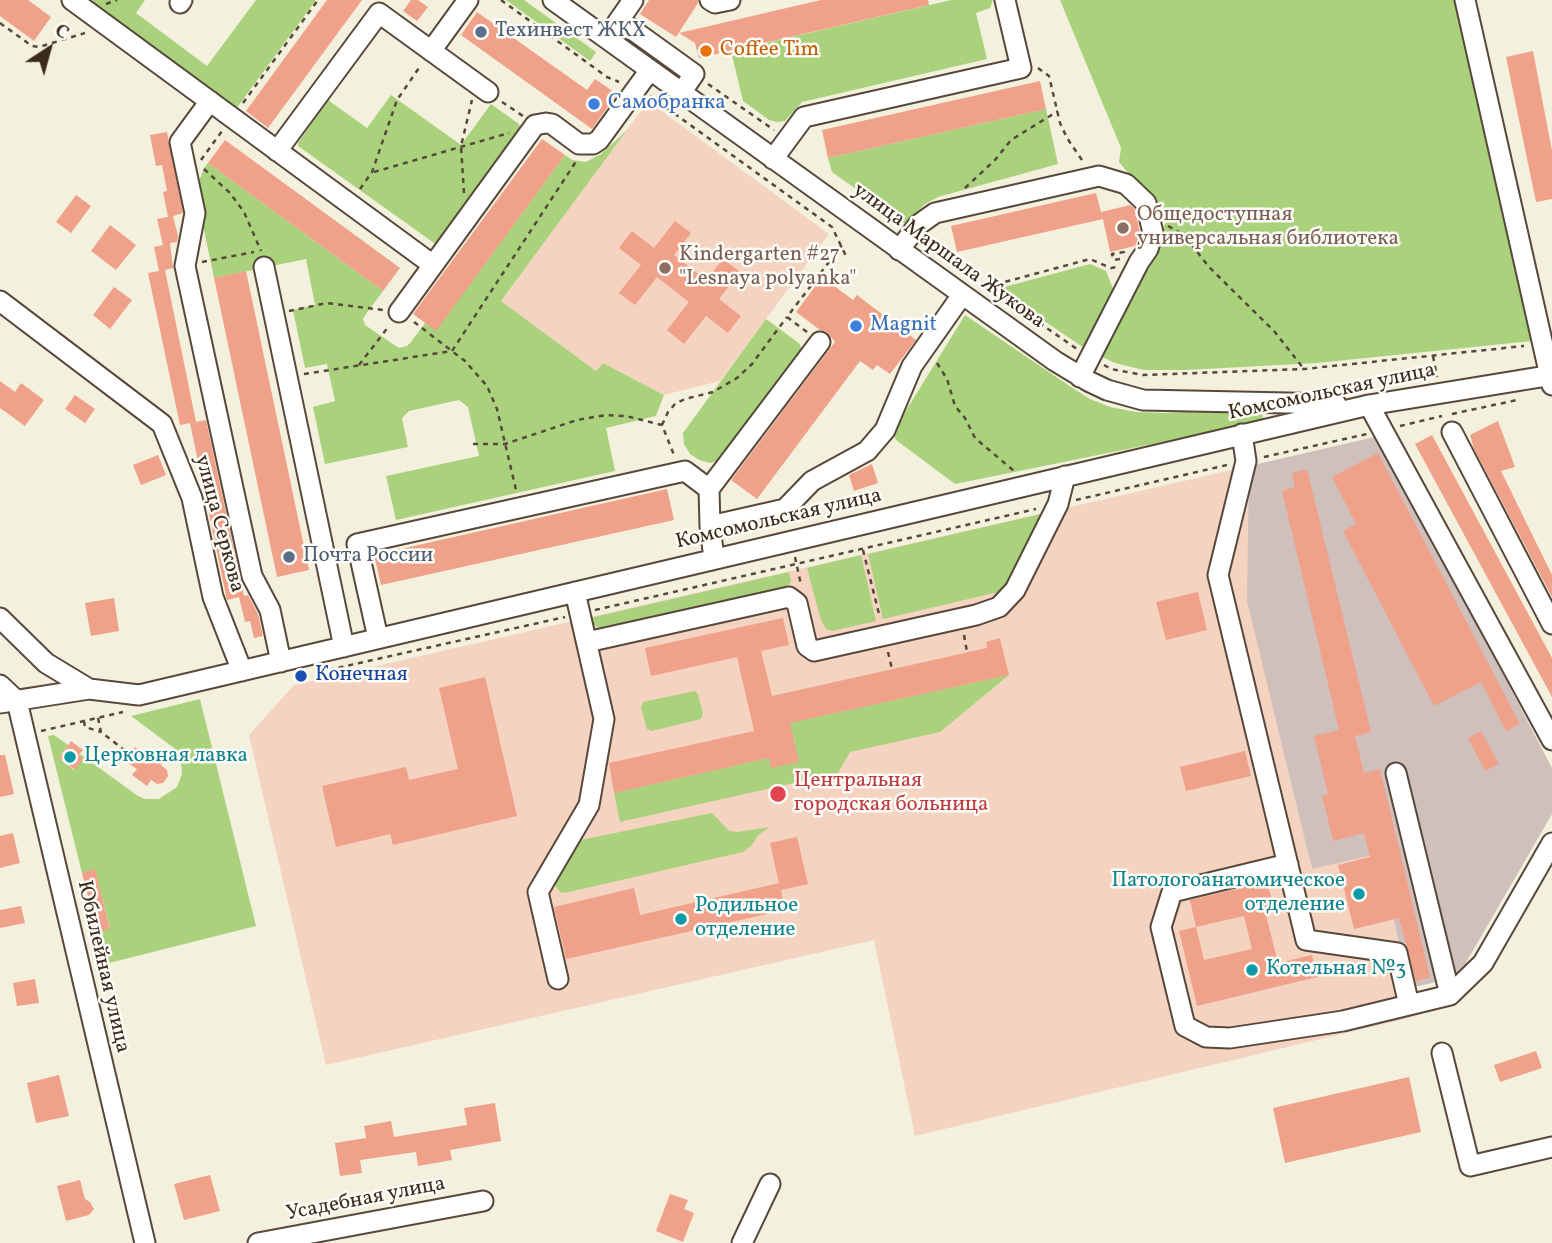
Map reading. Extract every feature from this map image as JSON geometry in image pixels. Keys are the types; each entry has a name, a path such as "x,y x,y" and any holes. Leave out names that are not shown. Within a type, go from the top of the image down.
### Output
{"street":[{"path":"72,0 433,265"},
{"path":"431,51 468,0"},
{"name":"улица Маршала Жукова","path":"552,0 681,93 779,152 899,250 1080,377 1107,390 1143,400 1369,405"},
{"path":"710,0 715,3 730,0"},
{"path":"779,152 804,117 1021,68 1005,0"},
{"path":"1465,0 1551,379"},
{"path":"607,39 624,7 694,74 681,93"},
{"path":"278,151 379,13 482,87"},
{"path":"399,312 535,125 552,124 579,144 587,145 599,140 650,71"},
{"path":"210,101 180,142 195,213 185,266 251,576 270,610 281,662"},
{"path":"899,250 926,218 935,213 1099,176 1126,184 1146,203 1153,233 1148,249 1131,260 1080,377"},
{"path":"263,259 344,647"},
{"path":"710,526 785,509 813,481 867,451 885,430 912,366 962,295"},
{"name":"улица Серкова","path":"0,301 162,424 192,498 213,597 242,671"},
{"path":"714,559 709,489 820,342"},
{"name":"Комсомольская улица","path":"8,702 89,689 139,695 1242,433 1369,405 1551,379"},
{"path":"1369,405 1552,740"},
{"path":"1451,432 1552,624"},
{"path":"1242,433 1246,461 1218,575 1306,940 1397,953 1409,1005"},
{"path":"378,638 357,544 685,471 709,489"},
{"path":"587,642 789,597 797,603 807,646 814,651 976,615 999,607 1015,590 1058,504 1065,476"},
{"path":"558,979 538,892 589,805 604,719 575,592"},
{"path":"0,618 46,663 89,689"},
{"path":"0,685 8,702"},
{"name":"Юбилейная улица","path":"8,702 24,735 145,1243"},
{"path":"1396,773 1450,995"},
{"path":"1288,864 1171,892 1161,927 1185,1026 1206,1037 1230,1038 1343,1020 1450,995 1483,963 1552,843"},
{"path":"1442,1053 1471,1166 1552,1147"},
{"path":"742,1243 770,1184"},
{"name":"Усадебная улица","path":"258,1243 483,1201"}],"path":[{"path":"185,266 263,259 244,212 230,193 201,165 201,161 318,0"},
{"path":"501,0 607,77 650,96 832,227 846,256"},
{"path":"0,23 32,46 39,47 71,38 102,22"},
{"path":"349,203 372,172 397,100 431,51"},
{"path":"1021,68 1032,66 1049,76 1067,138 1076,154 1099,176"},
{"path":"694,74 774,131 779,152"},
{"path":"465,221 461,146 482,87 535,125"},
{"path":"953,209 966,187 995,160 1012,139 1058,111"},
{"path":"372,172 535,125"},
{"path":"287,377 452,351 587,145"},
{"path":"1151,223 1172,227 1184,235 1209,267 1274,331 1304,369"},
{"path":"911,234 1090,357 1111,369 1143,375 1304,369 1543,344"},
{"path":"685,471 677,464 663,425 668,412 675,404 685,399 713,392 737,378 752,364 842,245"},
{"path":"1123,249 1124,252 1112,254 1114,260 1131,260"},
{"path":"986,287 1090,259 1111,268 1131,260"},
{"path":"274,314 327,303 399,312 475,369 487,386 497,409 520,507"},
{"path":"359,365 399,312"},
{"path":"787,317 820,342"},
{"path":"936,332 935,358 947,379 955,406 965,418 975,438 1030,484"},
{"path":"314,673 1525,398"},
{"path":"473,444 505,444 577,420 606,415 626,416 663,425"},
{"path":"792,541 802,591"},
{"path":"863,548 892,669"},
{"path":"963,630 967,652"},
{"path":"24,735 123,712"},
{"path":"98,718 101,732"},
{"path":"84,721 85,727 101,732 124,749"}],"shaded area":[{"name":"Kindergarten #27 \"Lesnaya polyanka\"","path":"648,101 829,234 720,381 664,395 603,363 596,371 501,301"},
{"path":"1379,436 1552,768 1552,814 1460,973 1453,978 1410,988 1378,854 1312,869 1247,601 1249,466"},
{"name":"Центральная городская больница","path":"1249,466 1311,869 1378,854 1417,1016 915,1136 874,940 326,1065 249,735 294,685"}],"green space":[{"path":"93,0 145,0 136,13 207,66 256,0 316,0 233,113 88,7"},
{"path":"506,0 524,0 596,52 590,61"},
{"path":"951,0 993,0 990,8 976,13 987,59 802,102 785,121 769,120 743,101 731,51"},
{"path":"1060,0 1454,0 1532,341 1317,363 1186,370 1144,370 1115,363 1098,355 1167,220 1119,162 1121,148"},
{"path":"391,95 461,145 491,104 519,124 520,128 437,243 298,146 328,100 367,128"},
{"path":"1046,109 1058,164 938,197 925,204 905,224 832,172 828,158"},
{"path":"627,130 501,301 596,371 603,363 664,395 656,416 606,428 615,471 396,520 386,476 479,456 468,407 459,400 409,411 402,418 408,447 325,464 313,407 335,401 327,364 305,368 293,310 315,305 306,259 214,278 198,201 199,181 204,168 208,163 383,291 363,319 365,325 399,348 407,346 425,323 436,330 565,155 572,160 586,162 601,154"},
{"path":"1090,264 1106,271 1115,294 1087,350 997,289"},
{"path":"965,315 1071,387 1110,407 1162,413 1256,409 1262,413 1263,418 1256,423 955,484 896,440 894,430"},
{"path":"766,319 800,344 802,352 720,460 710,463 699,460 690,454 684,444 683,433"},
{"path":"1045,513 1003,591 883,619 868,554"},
{"path":"861,555 876,621 832,631 826,629 807,568"},
{"path":"789,572 791,582 784,590 606,631 595,626 590,618"},
{"path":"1009,675 940,732 850,752 838,773 620,822 614,793 769,758 798,762 793,734 785,724"},
{"path":"695,691 703,713 701,719 652,731 647,729 641,708 643,702"},
{"path":"200,699 256,926 105,964 97,932 110,928 95,870 82,873 48,736 54,735 68,745 59,758 74,770 80,754 138,796 159,799 177,787 182,774 181,760 174,748 131,716"},
{"path":"712,813 729,831 770,827 758,835 752,845 743,852 569,892 561,893 551,880 576,841"}],"building":[{"path":"0,0 28,0 51,17 34,41 0,16"},
{"path":"327,0 362,0 268,128 246,111"},
{"path":"411,0 418,0 428,7 417,21 403,11"},
{"path":"649,0 698,0 698,3 676,37 640,14"},
{"path":"821,0 928,0 929,5 699,58 695,43 679,33"},
{"path":"477,12 587,90 595,79 617,94 592,129 461,35"},
{"path":"1533,51 1552,151 1552,199 1536,202 1506,57"},
{"path":"1040,81 1046,109 828,158 822,130"},
{"path":"167,132 183,213 173,216 178,236 177,242 170,243 173,268 165,270 196,422 180,425 148,273 159,271 154,247 163,245 157,219 168,217 163,192 167,191 162,165 156,166 150,135"},
{"path":"542,139 565,155 436,331 413,314"},
{"path":"225,140 400,268 383,291 208,163"},
{"path":"1096,193 1101,212 1130,205 1135,209 1140,233 1135,246 1110,252 1103,219 957,252 951,226"},
{"path":"76,195 91,206 71,233 56,222"},
{"path":"675,221 691,233 674,255 706,280 723,259 740,272 719,299 741,316 728,333 706,316 684,344 667,330 689,302 657,277 635,305 619,293 641,265 619,248 632,231 654,248"},
{"path":"110,225 136,245 116,270 91,251"},
{"path":"246,271 309,570 277,577 214,278"},
{"path":"826,272 837,280 833,285 853,300 857,295 916,340 890,374 877,365 873,370 860,361 757,499 731,480 835,342 827,332 820,330 796,312"},
{"path":"114,287 132,300 110,329 93,315"},
{"path":"0,381 15,392 21,383 44,400 25,426 0,408"},
{"path":"75,395 95,409 85,423 65,409"},
{"path":"206,420 244,596 248,595 258,614 263,636 254,638 250,621 245,622 239,597 227,600 190,423"},
{"path":"1498,421 1515,467 1501,471 1552,575 1552,597 1474,449 1470,435"},
{"path":"1432,435 1552,658 1552,697 1415,444"},
{"path":"1378,453 1520,724 1506,731 1481,682 1434,706 1343,531 1356,524 1332,477"},
{"path":"158,455 166,475 141,485 133,465"},
{"path":"872,464 878,483 854,491 849,475"},
{"path":"1307,469 1371,732 1355,736 1364,773 1380,769 1430,977 1416,981 1399,918 1354,929 1338,865 1370,857 1364,833 1333,841 1322,795 1328,794 1314,736 1339,730 1282,491 1295,487 1292,473"},
{"path":"667,489 674,520 381,585 374,555"},
{"path":"1198,592 1207,630 1166,640 1156,602"},
{"path":"114,598 119,631 91,636 85,603"},
{"path":"783,618 789,645 761,651 772,696 987,648 986,642 1000,638 1009,675 790,723 799,762 771,768 769,758 614,793 609,763 754,731 737,657 651,676 645,648"},
{"path":"485,677 517,816 393,845 390,834 336,847 322,786 406,767 409,780 458,769 439,688"},
{"path":"1481,731 1499,764 1485,771 1468,738"},
{"name":"Церковная лавка","path":"71,741 83,750 79,755 83,759 75,770 59,758"},
{"path":"135,747 147,755 151,749 165,760 161,765 167,770 168,776 163,783 157,784 151,780 147,786 132,775 137,769 125,761"},
{"path":"1245,751 1251,776 1186,791 1180,767"},
{"path":"0,755 5,755 14,794 0,797"},
{"path":"13,833 20,863 0,868 0,836"},
{"path":"797,837 808,884 781,890 785,910 566,959 554,907 634,888 640,915 779,883 770,843"},
{"path":"95,869 110,929 97,932 82,873"},
{"name":"Котельная №3","path":"1267,882 1274,909 1265,911 1278,963 1312,955 1317,977 1197,1006 1179,931 1196,927 1190,900","holes":["1244,916 1252,949 1204,960 1196,927"]},
{"path":"21,906 25,923 0,928 0,910"},
{"path":"35,979 39,1003 17,1006 13,983"},
{"path":"1536,1051 1542,1068 1500,1082 1494,1065"},
{"path":"59,1075 69,1116 36,1123 27,1083"},
{"path":"1409,1077 1421,1132 1285,1163 1273,1108"},
{"path":"495,1103 501,1141 450,1150 452,1160 418,1166 416,1152 360,1160 362,1173 340,1176 335,1143 366,1138 364,1126 391,1121 394,1137 467,1125 464,1108"},
{"path":"210,1175 220,1211 184,1220 174,1184"},
{"path":"80,1180 85,1199 94,1209 89,1215 66,1221 57,1186"},
{"path":"670,1194 688,1200 684,1209 694,1213 683,1242 656,1231"}],"place":[{"name":"Техинвест ЖКХ","path":"481,32"},
{"name":"Coffee Tim","path":"706,51"},
{"name":"Самобранка","path":"594,104"},
{"name":"Общедоступная универсальная библиотека","path":"1123,228"},
{"name":"Kindergarten #27 \"Lesnaya polyanka\"","path":"665,268"},
{"name":"Magnit","path":"856,326"},
{"name":"Почта России","path":"289,557"},
{"name":"Конечная","path":"301,676"},
{"name":"Церковная лавка","path":"70,757"},
{"name":"Центральная городская больница","path":"778,794"},
{"name":"Патологоанатомическое отделение","path":"1359,894"},
{"name":"Родильное отделение","path":"681,919"},
{"name":"Котельная №3","path":"1252,970"}]}
